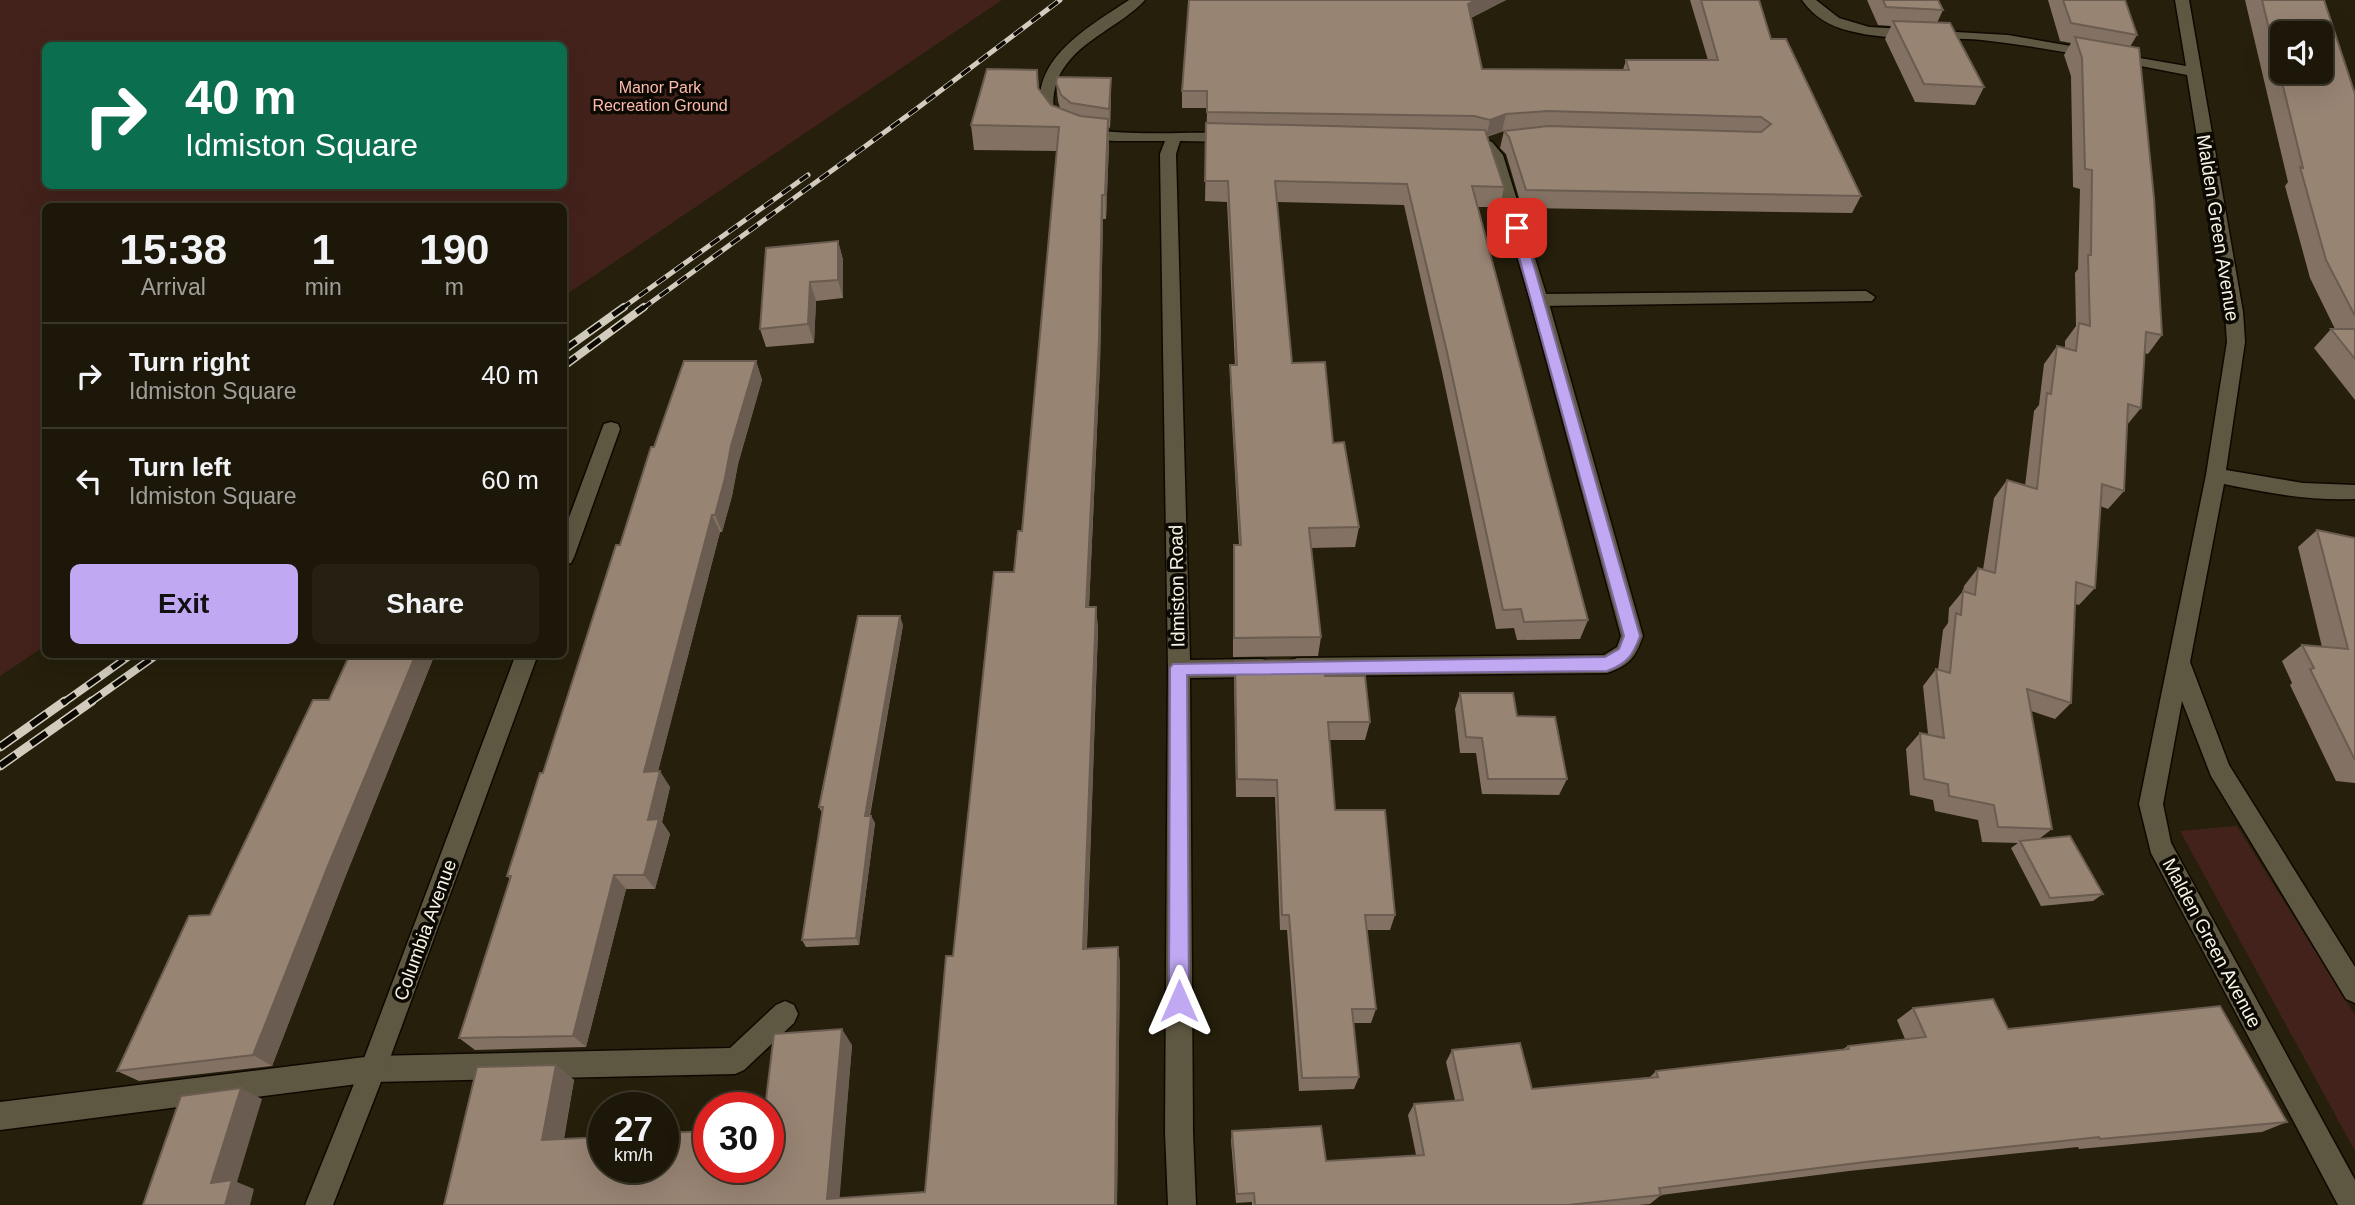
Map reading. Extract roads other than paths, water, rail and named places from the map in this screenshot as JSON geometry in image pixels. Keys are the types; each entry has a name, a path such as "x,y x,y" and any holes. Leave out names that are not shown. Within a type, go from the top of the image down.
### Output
{"street":[{"path":"1138,0 1076,47 1049,81 1048,113 1055,122 1074,131 1100,135 1255,137"},
{"path":"1809,0 1816,10 1830,21 1853,28 1875,32 1978,35 2021,40 2192,72"},
{"name":"Malden Green Avenue","path":"2182,0 2234,313 2236,342 2217,475 2151,804 2159,845 2353,1205"},
{"name":"Idmiston Road","path":"1174,136 1168,154 1179,668 1179,1132 1182,1205"},
{"path":"1179,668 1607,664 1626,653 1632,636 1539,300 1495,155 1486,142"},
{"path":"1539,300 1867,297"},
{"path":"567,549 611,429"},
{"path":"2217,475 2283,489 2332,494 2355,492"},
{"name":"Columbia Avenue","path":"319,1205 373,1069 526,658"},
{"path":"2179,662 2220,769 2355,990"},
{"path":"0,1116 373,1069 735,1061 785,1014"}],"railway":[{"path":"642,309 915,110 1060,0"},
{"path":"621,309 808,175"},
{"path":"567,348 624,307"},
{"path":"567,364 644,307"},
{"path":"63,703 126,658"},
{"path":"89,703 152,658"},
{"path":"0,747 65,701"},
{"path":"0,766 92,701"}],"park label":[{"name":"Manor Park Recreation Ground","path":"660,96"}]}
